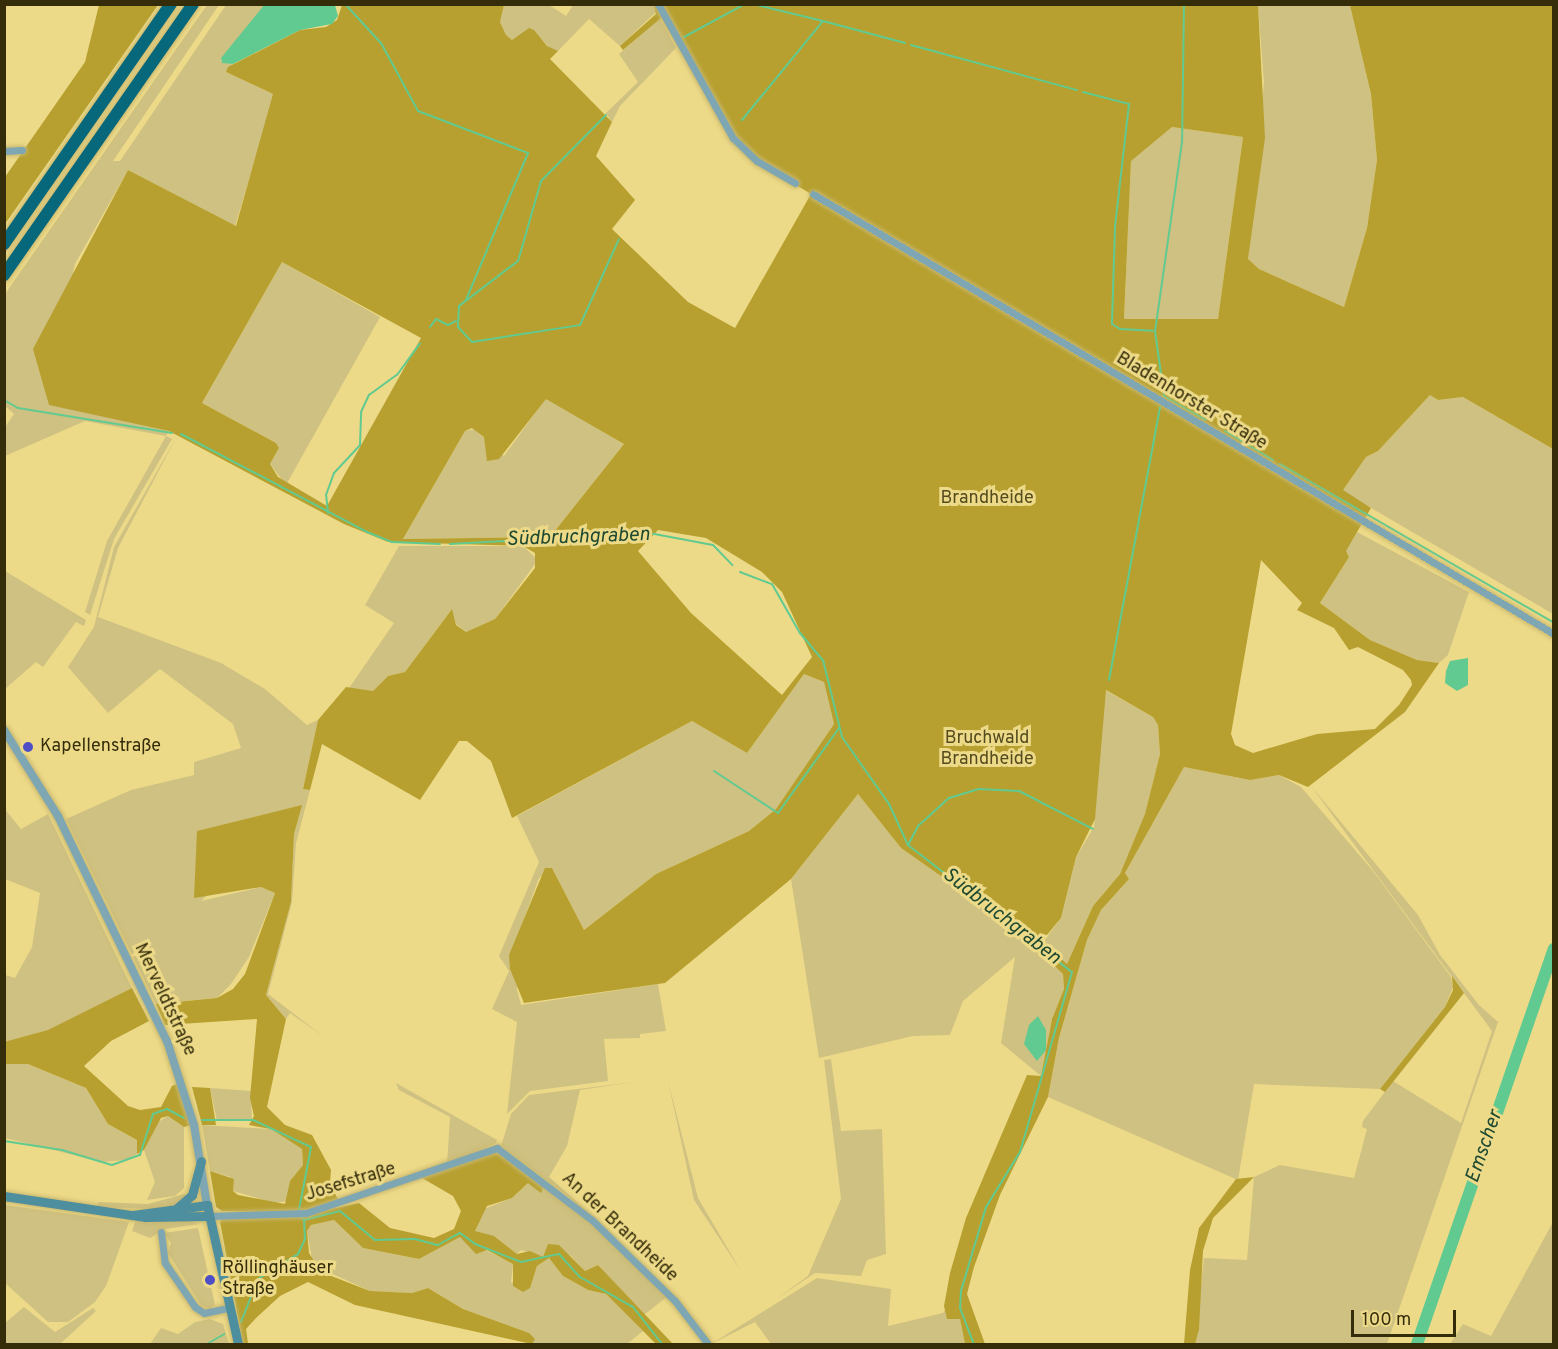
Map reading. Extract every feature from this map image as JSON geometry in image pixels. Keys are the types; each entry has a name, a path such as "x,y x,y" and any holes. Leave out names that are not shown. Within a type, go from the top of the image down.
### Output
{"highway":[{"path":"4,244 171,4"},
{"path":"4,275 193,4"}],"main road":[{"path":"176,1209 192,1195 201,1161"},
{"path":"4,1196 133,1215 209,1216"},
{"path":"133,1215 207,1205"},
{"name":"Merveldtstraße","path":"207,1205 228,1308 238,1344"}],"street":[{"path":"658,4 733,138 757,161 795,183"},
{"path":"4,151 22,150"},
{"name":"Bladenhorster Straße","path":"813,194 1554,634"},
{"name":"Merveldtstraße","path":"4,730 58,816 167,1041 183,1084 201,1161 207,1205"},
{"name":"Josefstraße","path":"209,1216 306,1213 497,1148"},
{"name":"An der Brandheide","path":"497,1148 592,1220 675,1301 708,1344"},
{"path":"161,1232 165,1263 195,1306 204,1313 228,1308"}],"shaded area":[{"path":"265,4 335,5 338,16 332,24 300,30 233,64 222,63 221,58"},
{"path":"207,5 219,5 113,161 120,161 226,5 265,5 220,61 233,64 226,72 273,94 273,101 235,226 128,170 75,264 73,272 136,423 169,431 166,436 85,421 5,456 5,427 14,414 5,406 5,294"},
{"path":"504,5 549,5 566,16 573,5 654,5 657,11 620,46 589,19 558,51 552,51 534,31 512,40 506,35 500,22"},
{"path":"1258,5 1350,5 1353,13 1371,94 1377,160 1367,228 1344,307 1259,269 1248,259 1264,83"},
{"path":"660,18 676,48 620,106 612,122 606,113 638,82 619,54"},
{"path":"1172,127 1243,137 1218,319 1124,319 1131,160"},
{"path":"282,262 380,317 286,485 270,464 279,448 276,443 202,403"},
{"path":"1430,395 1438,400 1463,397 1553,449 1553,614 1342,491 1366,457 1378,451"},
{"path":"546,398 624,444 550,537 403,539 465,431 475,429 504,456"},
{"path":"166,436 172,439 114,539 90,615 85,612 107,541"},
{"path":"177,436 118,548 98,617 221,663 265,689 307,725 318,720 303,789 310,790 296,843 292,902 268,994 323,1036 290,1013 286,1019 266,995 291,902 294,834 301,806 201,901 261,887 275,893 249,957 231,984 217,998 156,1004 66,819 131,790 194,775 194,762 241,748 233,724 160,669 108,713 68,667 94,627 114,547"},
{"path":"1357,532 1469,592 1448,655 1439,663 1417,660 1370,640 1320,603 1349,557 1345,551"},
{"path":"399,546 523,546 538,560 495,619 466,632 456,624 451,610 405,672 388,676 373,691 349,688 394,623 365,605"},
{"path":"5,571 86,620 84,626 76,622 43,667 36,662 5,689"},
{"path":"1468,658 1468,685 1457,691 1445,683 1446,671 1450,661"},
{"path":"804,674 824,682 834,724 776,809 749,831 656,874 584,930 552,868 539,878 524,919 517,990 521,1005 658,984 666,1031 640,1034 640,1038 604,1039 608,1081 530,1091 507,1114 517,1022 492,1009 509,971 499,956 539,862 517,816 692,721 747,753"},
{"path":"1105,690 1153,717 1158,725 1160,754 1145,815 1120,874 1093,906 1067,964 1043,942 1061,918 1076,857 1094,827"},
{"path":"1184,767 1250,780 1279,775 1301,787 1373,871 1451,977 1453,987 1445,1007 1380,1089 1254,1084 1238,1180 1048,1097 1059,1038 1087,940 1101,910 1129,879 1125,873"},
{"path":"1311,786 1418,915 1440,955 1479,1005 1498,1022 1387,1344 1195,1344 1204,1258 1247,1260 1254,1177 1280,1165 1354,1178 1367,1129 1362,1127 1363,1121 1393,1081 1461,1123 1492,1031"},
{"path":"858,794 901,848 1039,945 1037,949 1063,974 1064,989 1052,1019 1041,1076 1001,1043 1015,957 963,1001 950,1035 913,1036 819,1058 791,879"},
{"path":"4,808 21,829 48,814 132,988 49,1030 5,1042 5,975 15,978 32,947 40,893 5,879"},
{"path":"1038,1016 1046,1030 1046,1050 1037,1061 1024,1044 1029,1025"},
{"path":"831,1059 841,1131 882,1129 886,1254 867,1260 861,1276 815,1273 775,1300 808,1276 841,1199 824,1060"},
{"path":"4,1064 28,1064 86,1088 108,1124 137,1140 137,1154 126,1160 102,1162 5,1138"},
{"path":"668,1081 698,1198 741,1271 694,1200"},
{"path":"635,1082 580,1090 567,1146 549,1177 593,1216 645,1268 569,1197 501,1146 511,1114 529,1095"},
{"path":"396,1083 497,1140 496,1143 447,1165 450,1117 399,1090"},
{"path":"210,1088 251,1091 252,1120 217,1121"},
{"path":"168,1116 184,1127 184,1188 175,1196 147,1200 155,1182 144,1150 155,1124"},
{"path":"202,1125 271,1129 302,1149 303,1165 290,1181 287,1201 275,1203 233,1191 230,1177 210,1171"},
{"path":"528,1183 545,1183 569,1202 668,1296 644,1315 598,1265 585,1271 570,1255 543,1257 521,1250 517,1254 494,1236 481,1237 475,1231 484,1209 512,1198"},
{"path":"184,1194 188,1197 178,1205 151,1209 98,1207 98,1202 148,1204"},
{"path":"5,1205 129,1222 106,1286 95,1302 68,1322 48,1322 5,1283"},
{"path":"136,1220 189,1221 199,1224 165,1229 150,1238 132,1231"},
{"path":"334,1220 363,1248 419,1259 460,1237 513,1264 511,1282 530,1287 537,1266 549,1258 563,1276 588,1290 606,1294 643,1331 627,1344 532,1344 529,1333 463,1309 428,1288 412,1293 370,1291 313,1265 307,1231 311,1225"},
{"path":"1553,1222 1553,1344 1450,1344 1463,1324 1491,1336"},
{"path":"198,1228 215,1305 209,1309 201,1305 168,1253 171,1243 164,1233"},
{"path":"817,1278 891,1289 888,1326 943,1313 947,1307 950,1318 960,1319 965,1344 771,1344 755,1322 711,1344"},
{"path":"24,1307 55,1332 93,1308 96,1311 60,1344 5,1344 5,1323"},
{"path":"210,1319 223,1324 229,1344 150,1344 161,1328 178,1334 195,1322"}],"green space":[{"path":"99,5 158,5 5,224 5,177 85,62"},
{"name":"Brandheide","path":"342,5 504,5 500,22 506,35 512,40 529,28 534,30 547,46 558,51 550,59 612,122 596,156 635,200 612,229 688,302 735,328 811,194 756,161 736,143 661,18 623,50 620,46 656,14 654,5 1258,5 1265,138 1248,259 1259,269 1344,307 1367,228 1377,160 1371,94 1350,5 1553,5 1553,449 1463,397 1438,400 1430,395 1378,451 1366,457 1343,490 1371,508 1346,551 1349,557 1320,603 1370,640 1417,660 1439,663 1405,712 1308,787 1279,775 1250,780 1184,767 1125,873 1129,879 1101,910 1087,940 1059,1038 1048,1097 1000,1195 974,1267 967,1294 985,1344 965,1344 960,1319 947,1319 944,1306 950,1273 966,1218 1027,1075 1041,1076 1052,1019 1064,989 1063,974 1037,949 1039,945 901,848 858,794 791,879 665,983 524,1003 510,969 509,955 545,868 552,868 584,930 656,874 749,831 776,809 834,724 824,682 804,674 747,753 692,721 512,818 491,761 467,741 459,741 420,800 322,744 310,790 303,789 318,720 346,687 373,691 388,676 405,672 452,609 456,625 466,632 495,619 535,568 535,553 523,546 388,542 344,524 169,431 49,405 33,349 128,170 236,226 273,94 226,72 228,67 300,30 326,27 337,20","holes":["1172,127 1243,137 1218,319 1124,319 1131,161","282,262 421,338 327,506 278,477 270,464 279,448 276,443 202,403","546,399 624,444 550,537 403,539 465,431 472,428 484,437 487,461 499,459","658,530 706,538 762,572 782,592 812,657 782,695 691,613 638,551","1261,560 1302,603 1297,610 1334,628 1349,650 1358,647 1403,670 1411,680 1412,685 1399,705 1375,729 1317,734 1253,753 1235,745 1231,734","1106,690 1153,717 1158,725 1160,754 1145,814 1120,874 1093,906 1067,964 1042,941 1061,918 1076,857 1095,819"]},
{"path":"302,805 294,834 291,902 266,995 286,1019 267,1107 285,1125 312,1135 331,1170 330,1184 340,1203 289,1213 222,1211 216,1207 210,1171 234,1179 233,1191 238,1195 285,1204 290,1181 303,1165 302,1149 271,1129 249,1125 254,1116 250,1098 257,1019 165,1025 156,1004 217,998 233,989 245,974 275,893 261,887 194,898 197,831"},
{"path":"1452,976 1464,993 1385,1092 1380,1089 1445,1007 1453,990"},
{"path":"132,988 149,1021 111,1041 84,1066 128,1106 140,1110 161,1107 172,1086 179,1083 191,1125 184,1127 168,1116 161,1118 144,1150 137,1154 137,1140 108,1124 86,1088 28,1064 5,1064 4,1042 48,1030"},
{"path":"192,1087 210,1088 216,1125 202,1125"},
{"path":"494,1152 509,1156 545,1183 541,1193 528,1183 512,1198 487,1206 475,1231 494,1236 517,1254 530,1251 543,1257 548,1244 559,1245 585,1271 598,1265 673,1344 656,1344 606,1294 588,1290 563,1276 549,1258 537,1266 530,1288 523,1292 513,1286 513,1264 487,1250 476,1254 460,1237 419,1259 363,1248 334,1220 311,1225 307,1231 309,1253 321,1272 370,1291 412,1293 428,1288 463,1309 529,1333 535,1339 532,1344 355,1305 308,1282 280,1296 256,1318 246,1329 248,1344 243,1344 220,1222 224,1217 293,1217 359,1203 390,1228 434,1238 454,1229 461,1211 453,1196 422,1178"},
{"path":"1254,1177 1213,1218 1203,1251 1199,1329 1195,1344 1184,1344 1190,1270 1199,1228 1236,1179"}],"waterway":[{"path":"345,4 381,43 418,111 528,153 466,300"},
{"path":"684,37 745,4"},
{"path":"753,4 823,21"},
{"path":"1184,4 1182,142 1155,331 1164,396 1206,420"},
{"path":"742,120 823,21 905,43"},
{"path":"911,45 1077,90"},
{"path":"1083,92 1129,104 1115,227 1112,324 1120,329 1153,331"},
{"path":"606,115 541,181 518,261 459,306 458,327 472,342 580,325 619,239"},
{"path":"430,327 436,319 448,325 456,321"},
{"path":"328,513 326,495 334,473 360,445 361,412 369,395 397,375 420,343"},
{"name":"Südbruchgraben","path":"4,400 18,408 172,433"},
{"path":"1109,680 1160,407"},
{"path":"1225,431 1273,460"},
{"name":"Südbruchgraben","path":"181,434 367,532 392,542 440,544"},
{"path":"1280,464 1554,623"},
{"name":"Südbruchgraben","path":"450,544 649,533 713,545 732,565"},
{"name":"Südbruchgraben","path":"740,572 772,584 800,633 823,660 842,737 889,804 908,845 1072,972 1020,1152 986,1207 961,1291 960,1308 974,1344"},
{"path":"714,771 778,813 839,728"},
{"path":"908,845 918,826 949,798 979,789 1019,791 1093,829"},
{"name":"Emscher","path":"1417,1344 1554,949"},
{"path":"4,1141 62,1150 112,1165 140,1155 153,1114 167,1109 184,1118"},
{"path":"202,1120 253,1120 311,1147 299,1210"},
{"path":"301,1217 304,1220 340,1211 375,1240 415,1239 438,1245 460,1233 475,1244 521,1262 559,1254 580,1277 633,1307 662,1344"},
{"path":"241,1322 258,1279 298,1254 305,1239 304,1221"},
{"path":"207,1344 224,1334"}],"place":[{"name":"Kapellenstraße","path":"28,747"},
{"name":"Röllinghäuser Straße","path":"210,1280"}],"park label":[{"name":"Bruchwald Brandheide","path":"987,750"}]}
